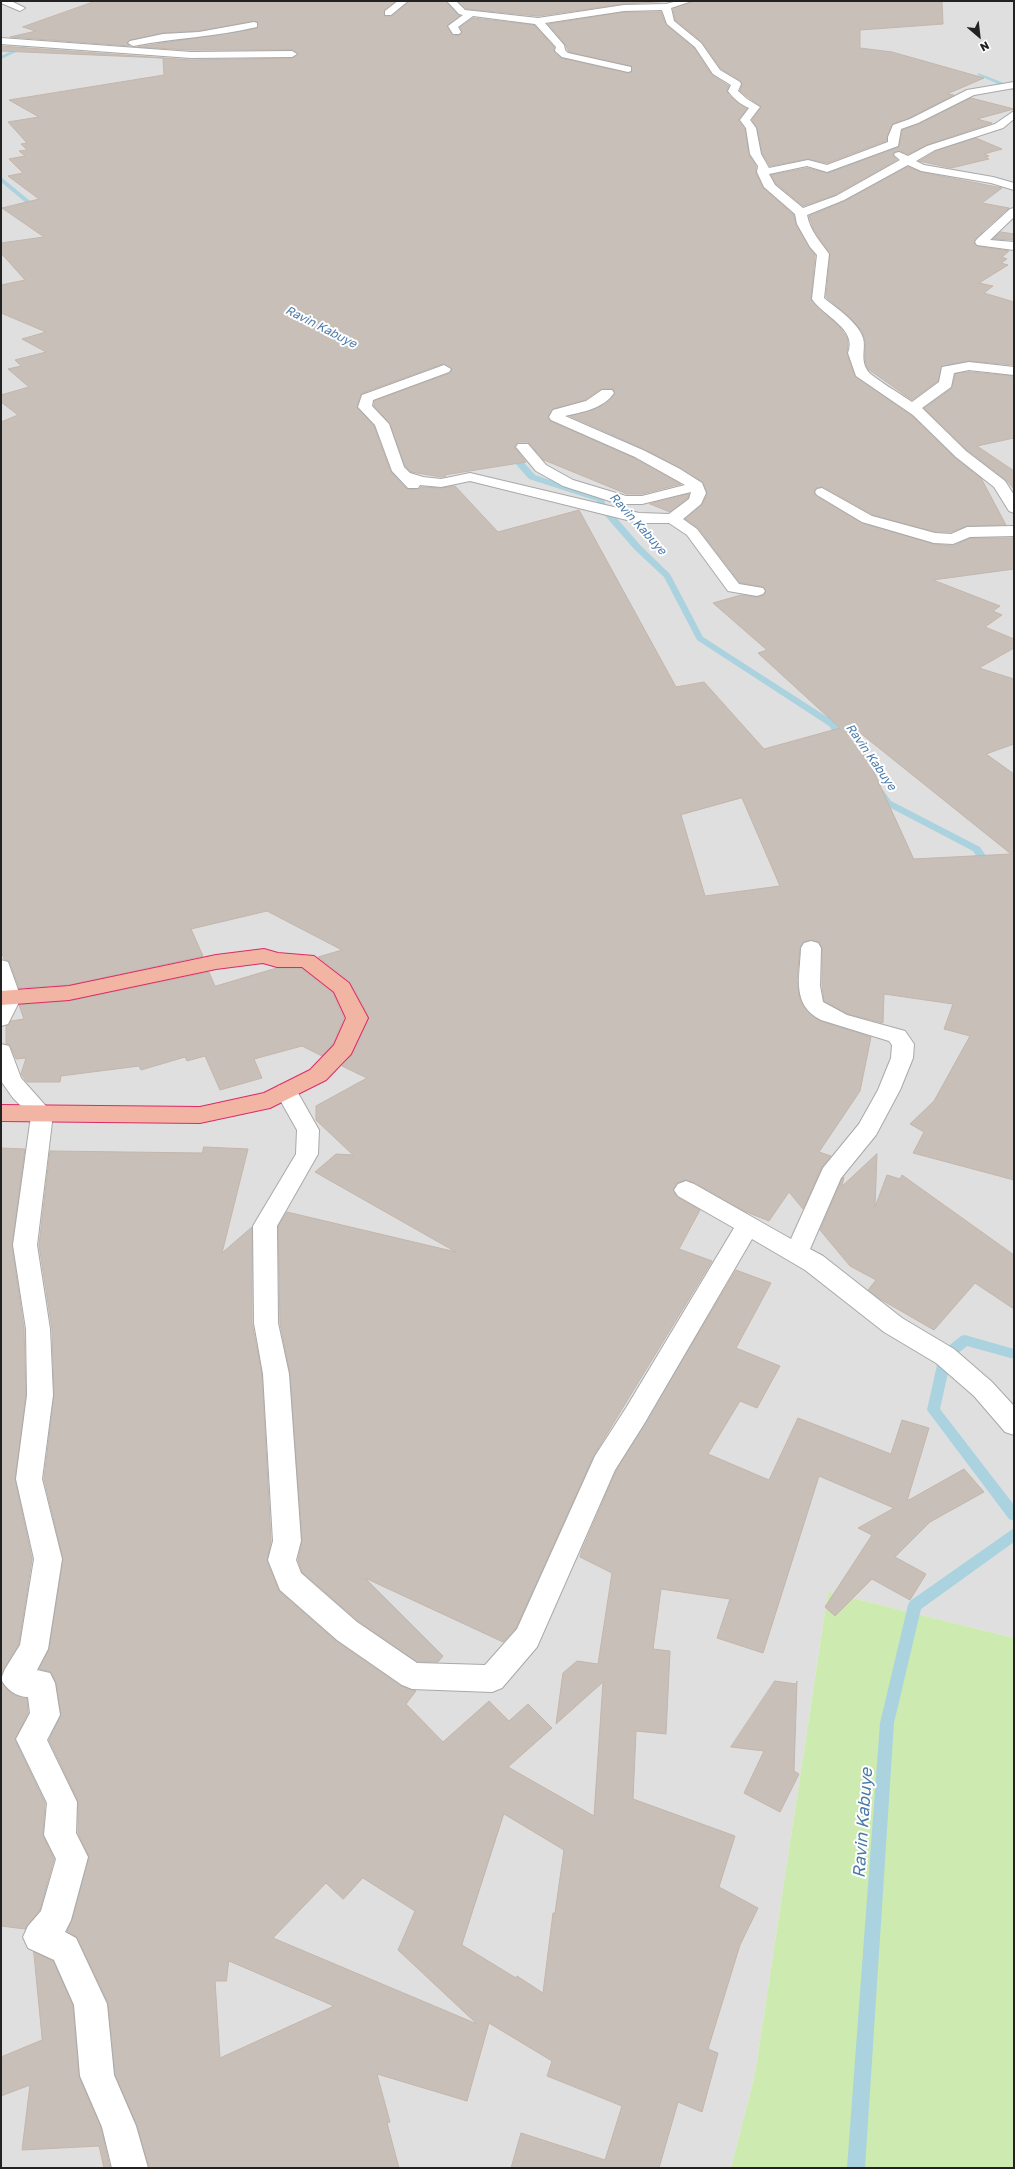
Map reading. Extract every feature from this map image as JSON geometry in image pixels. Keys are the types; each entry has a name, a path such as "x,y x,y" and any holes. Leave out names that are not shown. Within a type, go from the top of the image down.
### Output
{"highway":[{"path":"1,1113 200,1115 270,1100 318,1075 343,1049 356,1018 342,988 307,961 277,960 264,956 223,961 69,993 6,998"}],"street":[{"path":"3,1 20,8"},
{"path":"388,13 404,1"},
{"path":"451,1 462,12 508,20 533,20 624,8 666,7 688,1"},
{"path":"666,7 670,22 698,45 716,72 736,84 733,90 743,101 755,107 745,120 751,128 750,137 755,146 755,152 764,168 763,172 770,187 800,213 803,224 816,246 823,254 818,299 848,326 856,337 857,348 855,353 861,373 913,408 961,454 1000,484 1014,508"},
{"path":"510,10 533,20 561,47 560,51 565,55 628,69"},
{"path":"456,32 453,26 472,13"},
{"path":"118,49 136,41 163,37 199,35 254,25"},
{"path":"1,41 191,55 292,54"},
{"path":"980,92 1014,85"},
{"path":"995,100 990,98 991,94 971,92 914,121 897,127 893,137 894,144 892,151 920,168 993,180 1014,186"},
{"path":"800,213 840,198 931,148 972,136 999,126 1014,114"},
{"path":"763,172 808,163 827,169 894,144"},
{"path":"1014,211 982,242 1014,246"},
{"path":"913,408 946,384 947,370 968,366 1014,371"},
{"path":"417,489 397,468 395,458 388,444 382,424 366,407 367,398 444,369"},
{"path":"607,393 601,400 584,407 558,413 556,417 640,454 676,472 697,486 699,493 696,501 673,519"},
{"path":"522,447 541,468 568,483 597,491 624,501 642,500 697,486"},
{"path":"403,476 431,483 470,477 639,518 673,519 692,532 734,588 757,591"},
{"path":"822,492 867,520 934,538 953,539 967,532 1014,531"},
{"path":"796,1254 831,1174 868,1129 889,1090 902,1058 903,1044 897,1036 848,1022 822,1012 814,1006 810,998 811,948"},
{"path":"1,967 6,998 1,1019"},
{"path":"1,1050 4,1066 13,1085 42,1114 25,1245 38,1328 40,1395 29,1479 48,1559 34,1649 15,1678 25,1684 40,1683 45,1715 31,1739 62,1802 60,1835 72,1857 55,1920 39,1937 65,1949 90,2004 97,2076 119,2126 130,2168"},
{"path":"286,1091 308,1130 307,1154 265,1226 266,1323 276,1374 287,1541 282,1560 290,1581 310,1600 347,1632 412,1676 492,1679 527,1638 604,1464 650,1390 747,1226"},
{"path":"686,1190 814,1264 893,1325 945,1356 983,1389 1014,1424"}],"shaded area":[{"path":"1,1 1014,1 1014,1638 828,1592 755,2074 731,2168 1,2168"}],"green space":[{"path":"828,1592 1014,1638 1014,2168 731,2168 755,2074"}],"building":[{"path":"96,1 396,1 384,10 385,16 392,16 409,1 446,1 460,16 447,26 453,36 460,35 462,32 460,27 473,18 534,25 554,47 554,52 561,58 628,73 632,72 631,66 569,52 565,44 548,24 624,12 661,12 666,25 694,48 712,75 729,86 727,90 729,95 747,109 738,120 745,129 749,154 756,166 756,173 763,188 794,215 796,225 815,255 811,300 837,324 847,337 847,353 855,376 912,416 955,458 981,478 1006,525 967,526 951,532 935,532 873,515 823,487 816,488 814,491 816,496 862,523 934,544 953,546 970,538 1014,538 1014,569 933,580 1000,606 993,611 1002,615 985,627 1014,639 1014,648 979,668 1014,679 1014,744 986,754 1014,774 1014,1180 913,1153 924,1132 910,1124 934,1101 970,1036 944,1029 953,1004 884,994 883,1023 848,1014 824,1001 822,986 822,948 819,942 811,940 803,942 800,948 797,980 800,999 804,1007 821,1021 871,1037 860,1091 819,1152 831,1156 822,1167 803,1209 789,1192 769,1221 744,1211 695,1183 685,1180 677,1183 673,1189 677,1197 700,1210 679,1249 712,1261 594,1455 516,1628 503,1642 365,1578 443,1656 438,1662 417,1662 358,1621 302,1572 298,1560 302,1541 290,1374 280,1323 278,1226 287,1212 456,1252 315,1172 336,1154 353,1155 316,1120 316,1106 367,1078 342,1066 352,1055 369,1017 350,982 318,957 342,950 267,911 191,929 203,956 69,985 19,988 9,961 4,959 1,951 1,422 18,415 1,402 1,395 29,387 8,369 21,366 15,360 46,352 22,339 46,332 1,313 1,285 25,280 1,253 1,243 44,237 2,208 39,199 8,176 23,173 9,159 25,156 19,151 27,150 21,144 27,143 8,122 39,117 9,100 164,75 163,58 1,51 1,46 191,60 292,58 298,55 292,50 191,50 138,47 257,28 258,22 254,21 199,31 163,33 130,40 127,43 130,46 10,37 36,31 23,27","holes":["443,364 452,369 450,373 374,401 374,406 390,424 405,466 411,472 441,477 446,476 444,475 526,462 514,447 518,442 528,442 544,460 627,494 642,494 681,484 634,458 550,421 548,418 553,409 585,400 601,389 613,389 615,394 605,404 592,410 570,416 646,450 703,482 707,494 702,505 685,519 698,528 740,583 763,587 766,590 764,595 757,597 741,595 713,603 767,650 758,653 840,728 764,749 704,682 676,687 579,510 498,532 455,486 441,488 421,487 418,490 407,489 391,472 374,426 357,407 361,394","854,728 1011,854 914,859","742,798 780,886 705,896 681,815"]},
{"path":"458,1 672,1 624,4 538,16 466,9"},
{"path":"693,1 942,1 943,24 860,30 860,48 892,52 984,78 947,94 954,95 909,118 892,124 886,141 827,163 808,159 770,166 762,153 757,128 752,120 761,107 740,91 742,85 741,81 721,69 702,42 675,20 673,9"},
{"path":"971,98 1014,109 977,119 992,123 927,145 908,154 900,151 895,152 893,155 897,160 835,195 803,206 776,184 771,175 807,168 828,173 899,147 902,130 919,124"},
{"path":"976,138 1002,149 984,154 989,156 985,157 989,159 951,168 919,161 936,151"},
{"path":"908,167 921,172 1002,188 982,203 1009,208 985,229 974,243 977,246 1009,251 1002,257 1007,259 1001,263 1008,265 979,283 993,286 984,293 1014,302 1014,365 969,361 942,366 938,381 912,400 868,369 865,362 865,342 862,331 847,315 826,297 830,254 814,230 809,216 845,201"},
{"path":"1001,232 1014,234 1014,240 993,239"},
{"path":"969,372 1014,376 1014,438 977,446 1014,471 1014,489 1006,480 967,450 924,408 952,388 955,374"},
{"path":"689,494 688,498 670,512 650,504"},
{"path":"277,968 301,968 333,993 344,1018 333,1044 322,1056 302,1046 254,1059 262,1078 220,1090 205,1056 187,1061 185,1057 141,1070 139,1066 61,1076 60,1082 27,1082 21,1074 26,1058 16,1059 10,1045 6,1044 6,1026 11,1021 24,1019 19,1005 69,1001 209,972 215,986"},
{"path":"204,1147 248,1149 222,1253 252,1227 252,1323 262,1374 271,1541 267,1561 279,1591 336,1641 401,1686 416,1691 406,1704 443,1742 489,1701 509,1721 528,1704 552,1728 508,1767 594,1816 603,1682 556,1724 563,1673 577,1661 598,1664 612,1573 580,1557 616,1471 736,1270 771,1283 736,1348 780,1366 757,1408 740,1401 708,1454 769,1480 798,1418 891,1454 902,1420 929,1428 907,1501 964,1469 984,1492 930,1522 895,1557 926,1574 910,1600 872,1579 835,1616 825,1607 872,1535 858,1528 894,1508 819,1476 763,1653 717,1638 730,1599 661,1589 653,1649 670,1651 666,1734 636,1731 633,1799 735,1836 719,1887 758,1908 740,1945 708,2049 718,2053 702,2112 678,2102 659,2168 511,2168 521,2133 605,2160 622,2106 547,2076 552,2061 489,2023 467,2101 377,2074 390,2122 387,2123 399,2168 149,2168 137,2125 115,2075 108,2003 77,1937 67,1931 72,1920 89,1857 78,1833 78,1801 49,1740 61,1715 56,1683 51,1672 39,1669 49,1649 63,1559 44,1479 54,1395 52,1329 39,1245 50,1151 202,1153","holes":["504,1814 564,1850 555,1913 553,1913 543,1993 517,1976 516,1978 462,1945","363,1878 415,1911 398,1950 477,2024 273,1938 326,1883 343,1899","229,1961 334,2006 220,2058 215,1981 226,1981"]},
{"path":"1,1148 25,1149 12,1245 24,1329 26,1395 15,1479 32,1559 19,1644 1,1675"},
{"path":"877,1154 875,1207 887,1175 900,1179 902,1175 1014,1255 1014,1309 975,1283 934,1330 880,1299 868,1290 876,1280 850,1266 820,1230 842,1179 844,1177 842,1186"},
{"path":"775,1681 796,1684 797,1681 794,1771 799,1774 780,1812 744,1793 764,1751 731,1747"},
{"path":"1,1682 11,1693 27,1698 28,1713 15,1740 45,1803 43,1835 54,1859 40,1910 25,1929 1,1926"},
{"path":"34,1952 53,1961 73,2005 79,2076 101,2127 110,2168 104,2168 99,2146 22,2150 30,2085 1,2096 1,2057 42,2040"}],"waterway":[{"name":"Ravin Kabuye","path":"1,58 56,33"},
{"path":"980,74 1014,89"},
{"name":"Ravin Kabuye","path":"1,179 39,211"},
{"name":"Ravin Kabuye","path":"510,452 532,477 600,500 603,508 638,548 667,576 700,638 832,724 844,741"},
{"name":"Ravin Kabuye","path":"880,792 888,803 977,849 989,868"},
{"name":"Ravin Kabuye","path":"1014,1354 965,1340 945,1356 933,1410 1014,1515"},
{"name":"Ravin Kabuye","path":"856,2168 887,1723 915,1605 1014,1534"}]}
